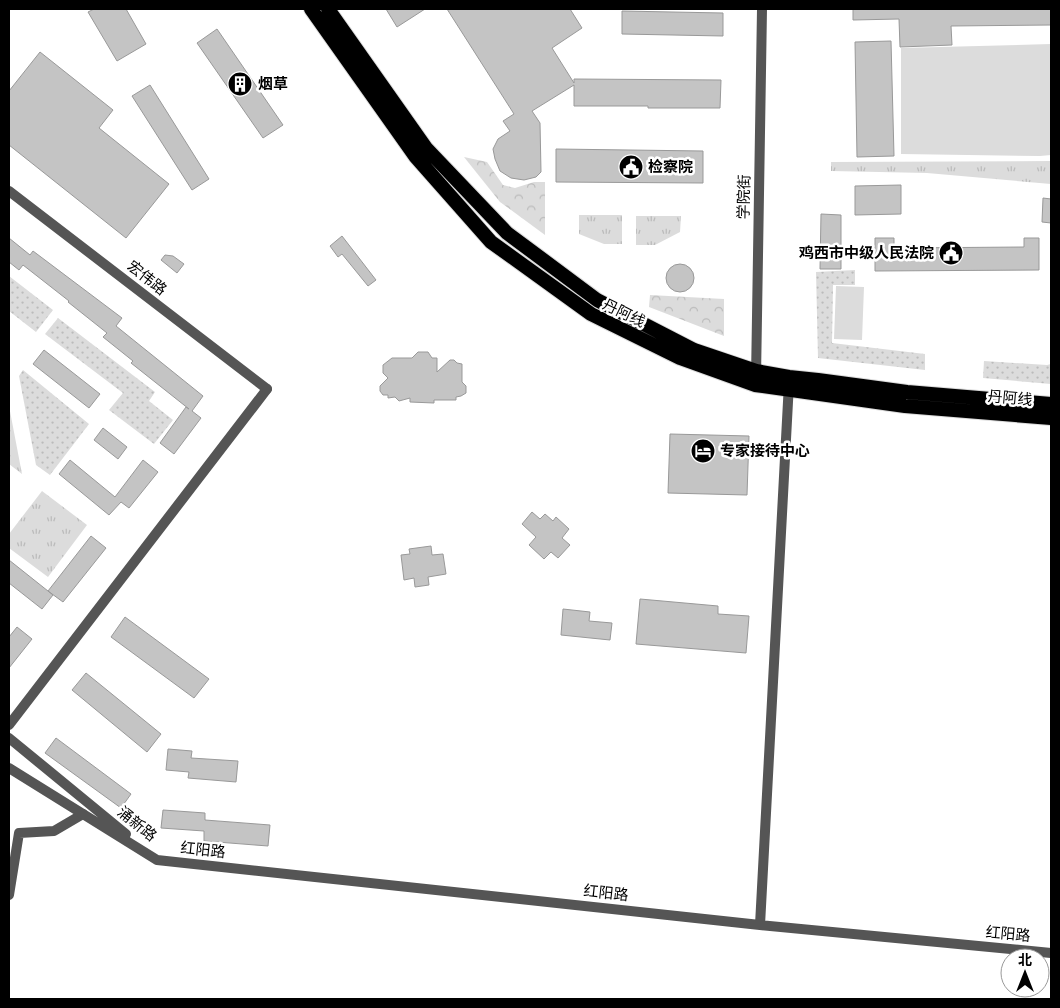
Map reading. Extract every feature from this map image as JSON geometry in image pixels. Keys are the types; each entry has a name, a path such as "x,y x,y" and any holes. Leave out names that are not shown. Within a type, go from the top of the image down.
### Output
{"highway":[{"name":"丹阿线","path":"311,9 414,156 491,242 591,314 680,358 756,378 905,406 1051,418"},
{"name":"丹阿线","path":"328,9 426,148 507,233 597,300 694,350 756,378"},
{"name":"丹阿线","path":"788,383 818,380 907,392 1051,404"}],"street":[{"name":"学院街","path":"756,378 762,9"},
{"name":"宏伟路","path":"9,190 267,390 9,725"},
{"path":"760,925 788,383"},
{"name":"涌新路","path":"9,738 157,860"},
{"name":"涌新路","path":"9,768 157,860"},
{"path":"9,896 19,833 54,831 83,814"},
{"name":"红阳路","path":"157,860 760,925 1051,953"}],"green space":[{"path":"1051,44 1051,155 901,154 901,48"},
{"path":"464,157 487,162 503,185 515,188 534,182 545,182 545,235 500,202"},
{"path":"1051,161 1051,184 927,173 831,171 831,162"},
{"path":"579,215 622,215 622,244 604,244 579,234"},
{"path":"636,216 681,216 680,232 655,245 636,245"},
{"path":"855,270 855,285 833,285 832,343 925,354 925,370 818,358 816,272"},
{"path":"9,276 53,310 36,332 9,311"},
{"path":"836,286 864,287 862,340 834,339"},
{"path":"650,295 724,299 724,336 649,307"},
{"path":"58,318 155,392 149,401 173,420 154,444 109,410 123,393 45,334"},
{"path":"984,361 1051,364 1051,384 983,378"},
{"path":"23,370 89,424 50,475 36,465 19,376"},
{"path":"9,406 22,474 9,464"},
{"path":"42,491 87,525 48,577 9,548 9,534"}],"building":[{"path":"94,9 126,9 146,44 117,61 88,12"},
{"path":"386,9 425,9 397,27"},
{"path":"447,9 570,9 582,28 552,48 574,83 574,79 721,80 720,108 574,106 574,85 532,111 540,123 541,172 536,177 524,180 511,178 500,171 493,149 498,139 510,131 503,121 514,114"},
{"path":"853,9 1051,9 1051,25 951,26 952,45 900,47 899,19 853,20"},
{"path":"622,11 723,13 723,36 622,34"},
{"name":"烟草","path":"217,29 283,125 263,138 197,43"},
{"path":"891,41 894,156 857,157 855,42"},
{"path":"40,52 113,110 99,128 169,184 126,238 9,145 9,91"},
{"path":"150,85 209,179 192,190 132,96"},
{"path":"556,149 703,151 703,183 556,182"},
{"path":"901,185 901,214 855,215 855,186"},
{"path":"1043,198 1051,199 1051,223 1042,222"},
{"path":"821,214 841,215 841,269 820,269"},
{"path":"342,236 376,280 368,286 342,254 338,257 330,246"},
{"path":"9,238 30,255 33,251 122,318 116,326 203,396 192,411 201,418 174,454 160,443 186,407 189,409 131,363 133,361 103,337 107,333 69,301 23,265 19,270 9,262"},
{"path":"875,238 894,238 894,248 1024,247 1024,238 1039,238 1039,270 875,271"},
{"path":"165,255 173,256 184,264 177,273 161,260"},
{"path":"680,264 690,268 694,278 690,288 680,292 670,288 666,278 670,268"},
{"path":"44,350 100,394 89,408 33,364"},
{"path":"418,352 428,352 432,358 437,358 437,372 450,360 462,364 462,382 466,386 466,393 456,397 456,400 434,400 434,403 410,402 410,398 399,401 395,397 388,398 388,395 383,395 380,391 380,386 388,378 383,373 383,365 392,358 412,358"},
{"path":"103,428 127,447 118,459 94,440"},
{"path":"670,434 749,436 747,495 668,493"},
{"path":"70,460 115,497 143,460 158,472 129,508 121,502 109,515 59,474"},
{"path":"532,512 540,519 545,514 553,521 556,517 569,529 562,538 570,545 558,558 551,552 544,559 529,545 536,537 522,524"},
{"path":"91,536 106,548 63,602 48,591"},
{"path":"431,546 432,555 443,554 446,574 428,577 429,585 415,587 414,578 404,580 401,555 410,554 409,549"},
{"path":"9,560 53,595 42,609 9,583"},
{"path":"640,599 718,606 718,614 749,616 746,653 636,644"},
{"path":"563,609 590,612 589,621 612,623 610,640 561,635"},
{"path":"125,617 209,679 194,698 111,637"},
{"path":"17,627 32,639 9,668 9,637"},
{"path":"86,673 161,734 147,752 72,690"},
{"path":"56,738 131,794 121,808 45,753"},
{"path":"168,749 192,751 191,758 238,761 236,782 188,778 189,772 166,770"},
{"path":"163,810 205,813 205,820 270,825 268,846 204,841 204,831 161,828"}],"place":[{"name":"烟草","path":"240,84"},
{"name":"检察院","path":"631,167"},
{"name":"鸡西市中级人民法院","path":"951,253"},
{"name":"专家接待中心","path":"703,451"}]}
